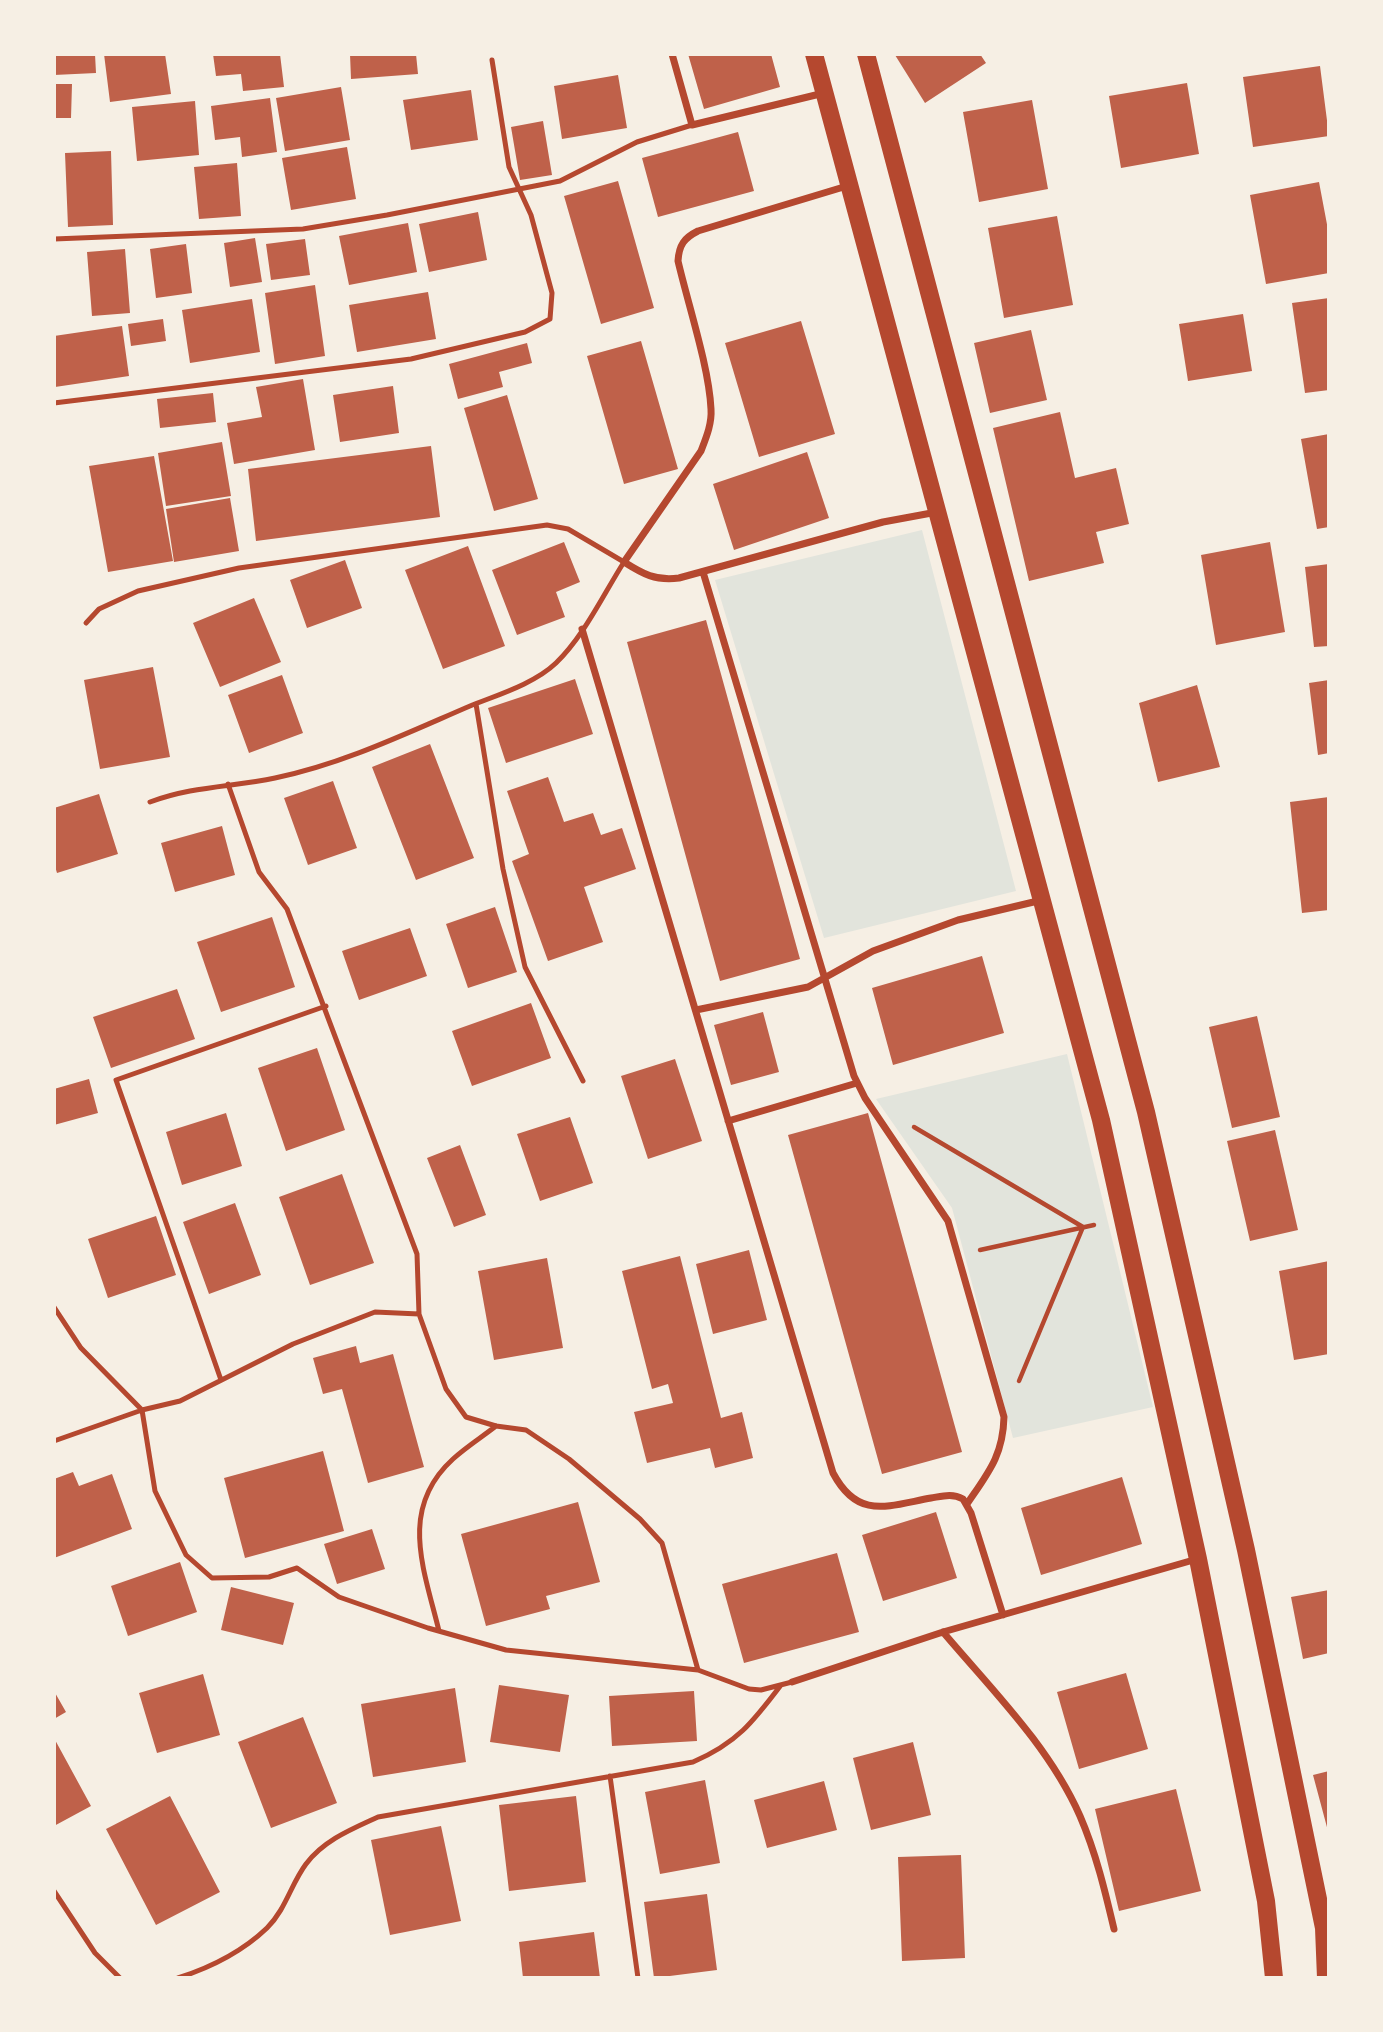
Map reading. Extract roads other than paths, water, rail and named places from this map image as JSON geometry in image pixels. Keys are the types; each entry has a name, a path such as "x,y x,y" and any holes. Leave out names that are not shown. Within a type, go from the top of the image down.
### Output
{"main road":[{"path":"814,54 1101,1120 1198,1559 1266,1901 1274,1978"},
{"path":"866,54 1146,1112 1246,1550 1324,1928 1326,1978"}],"street":[{"path":"672,54 692,125 825,93"},
{"path":"850,185 698,230 679,246 678,261 712,411 701,451 624,562 647,577 664,580 703,572 883,522 937,512"},
{"path":"703,572 857,1083 948,1221 959,1254 1004,1417 1003,1440 997,1460 967,1504"},
{"path":"582,628 833,1473 843,1492 859,1504 878,1507 948,1495 957,1496 967,1504 1003,1615"},
{"path":"696,1010 808,987 825,980 873,951 958,920 1042,900"},
{"path":"729,1121 857,1083"},
{"path":"792,1682 943,1632 1198,1559"},
{"path":"943,1632 1036,1741 1066,1788 1090,1841 1114,1929"}],"lane":[{"path":"54,403 411,359 525,332 550,318 552,293 531,215 509,167 492,60"},
{"path":"54,239 303,229 519,191 561,181 637,142 692,125"},
{"path":"86,623 99,610 138,591 239,568 547,525 568,529 624,562 554,666 520,685 371,748 314,767 275,778 183,790 150,802"},
{"path":"476,704 503,869 525,967 583,1081"},
{"path":"228,784 259,872 287,909 326,1006 417,1254 419,1314 446,1389 466,1417 496,1426 526,1430 569,1459 640,1519 662,1543 698,1670"},
{"path":"221,1380 116,1080 326,1006"},
{"path":"54,1307 82,1348 142,1410 155,1491 186,1555 212,1578 269,1577 297,1568 339,1597 439,1631 506,1650 698,1670 749,1689 761,1690 792,1682"},
{"path":"54,1441 142,1410 180,1401 293,1344 375,1312 419,1314"},
{"path":"439,1631 418,1545 420,1509 433,1482 452,1459 496,1426"},
{"path":"178,1978 208,1968 267,1928 291,1897 306,1864 337,1835 378,1817 693,1762 723,1749 757,1717 781,1685"},
{"path":"610,1776 638,1978"},
{"path":"54,1891 95,1953 120,1978"}]}
